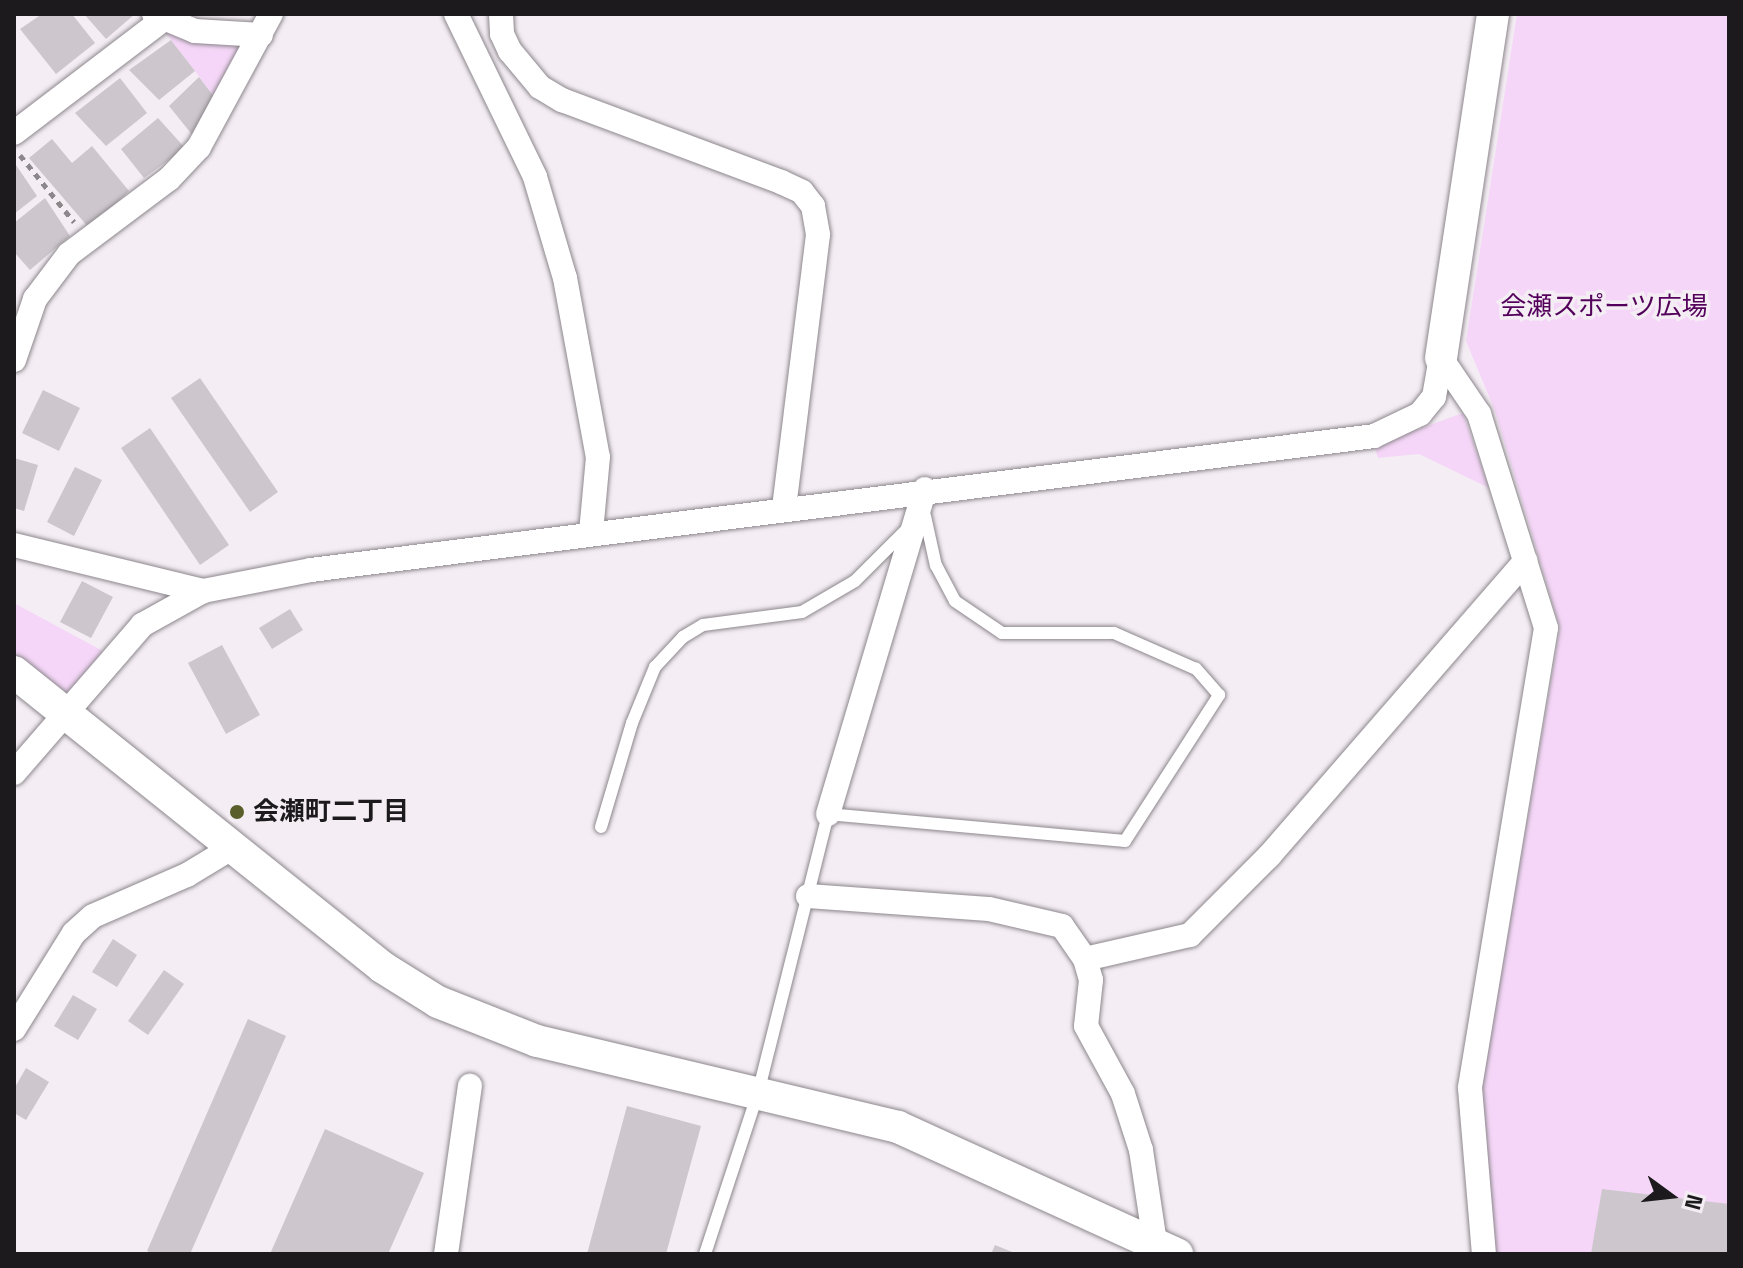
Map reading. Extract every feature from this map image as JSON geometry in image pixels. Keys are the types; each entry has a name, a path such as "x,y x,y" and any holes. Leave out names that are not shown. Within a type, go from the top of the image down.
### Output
{"street":[{"path":"456,14 535,177 565,278 598,457 591,533"},
{"path":"501,14 502,34 510,51 540,87 562,100 781,182 802,192 813,206 818,235 784,508"},
{"path":"14,773 142,625 203,591 311,570 925,489 1374,436 1420,414 1434,397 1493,14"},
{"path":"14,133 160,16 195,31 266,25"},
{"path":"14,360 35,299 69,254 169,179 199,147 266,25"},
{"path":"1441,358 1479,414 1546,628 1470,1088 1484,1254"},
{"path":"828,814 925,489"},
{"path":"14,545 203,591"},
{"path":"1085,959 1190,935 1279,845 1525,561"},
{"path":"14,672 382,967 450,1008 537,1041 898,1127 1166,1249"},
{"path":"14,1029 74,933 93,916 187,875 233,847"},
{"path":"808,896 989,909 1062,926 1085,959 1091,980 1086,1026 1123,1094 1166,1249"},
{"path":"446,1254 470,1086"}],"lane":[{"path":"705,1254 758,1093 828,814 1125,841 1219,695 1196,669 1114,633 1002,633 955,601 929,541 925,489"},
{"path":"601,827 632,723 655,667 683,637 703,625 802,612 855,581 915,521"}],"path":[{"path":"14,148 57,201"}],"green space":[{"name":"会瀬スポーツ広場","path":"1517,14 1729,14 1729,1254 1496,1254 1482,1086 1560,628 1495,411 1466,341"},
{"path":"158,23 261,35 222,107 195,71"},
{"path":"1463,413 1489,488 1419,454 1378,458 1374,445"},
{"path":"14,603 114,657 65,712 14,672"}],"building":[{"path":"42,14 72,14 95,43 56,74 20,29"},
{"path":"84,14 135,14 106,39"},
{"path":"171,40 195,71 159,100 129,70"},
{"path":"199,77 222,107 194,137 169,106"},
{"path":"120,78 147,113 106,146 75,113"},
{"path":"158,118 185,148 144,178 121,149"},
{"path":"52,139 72,163 92,146 129,191 89,228 29,158"},
{"path":"14,162 37,196 14,214"},
{"path":"45,198 70,236 30,270 14,252 14,223"},
{"path":"200,378 278,492 250,512 171,398"},
{"path":"43,390 80,408 59,451 22,433"},
{"path":"150,428 229,545 200,565 121,448"},
{"path":"14,458 38,465 24,511 14,508"},
{"path":"75,467 102,480 74,536 47,522"},
{"path":"82,581 113,597 91,638 60,622"},
{"path":"290,609 303,630 272,649 259,628"},
{"path":"222,645 260,715 226,734 188,663"},
{"path":"113,939 137,955 117,987 92,972"},
{"path":"164,970 184,984 148,1035 128,1021"},
{"path":"73,995 97,1009 78,1040 54,1026"},
{"path":"248,1019 286,1036 190,1254 154,1254 147,1251"},
{"path":"26,1068 49,1082 26,1120 14,1113 14,1089"},
{"path":"627,1106 701,1126 666,1254 587,1254"},
{"path":"325,1129 424,1173 388,1254 270,1254"},
{"path":"1602,1189 1729,1204 1729,1254 1591,1254"},
{"path":"995,1245 1017,1254 991,1254"}],"place":[{"name":"会瀬町二丁目","path":"237,812"}]}
